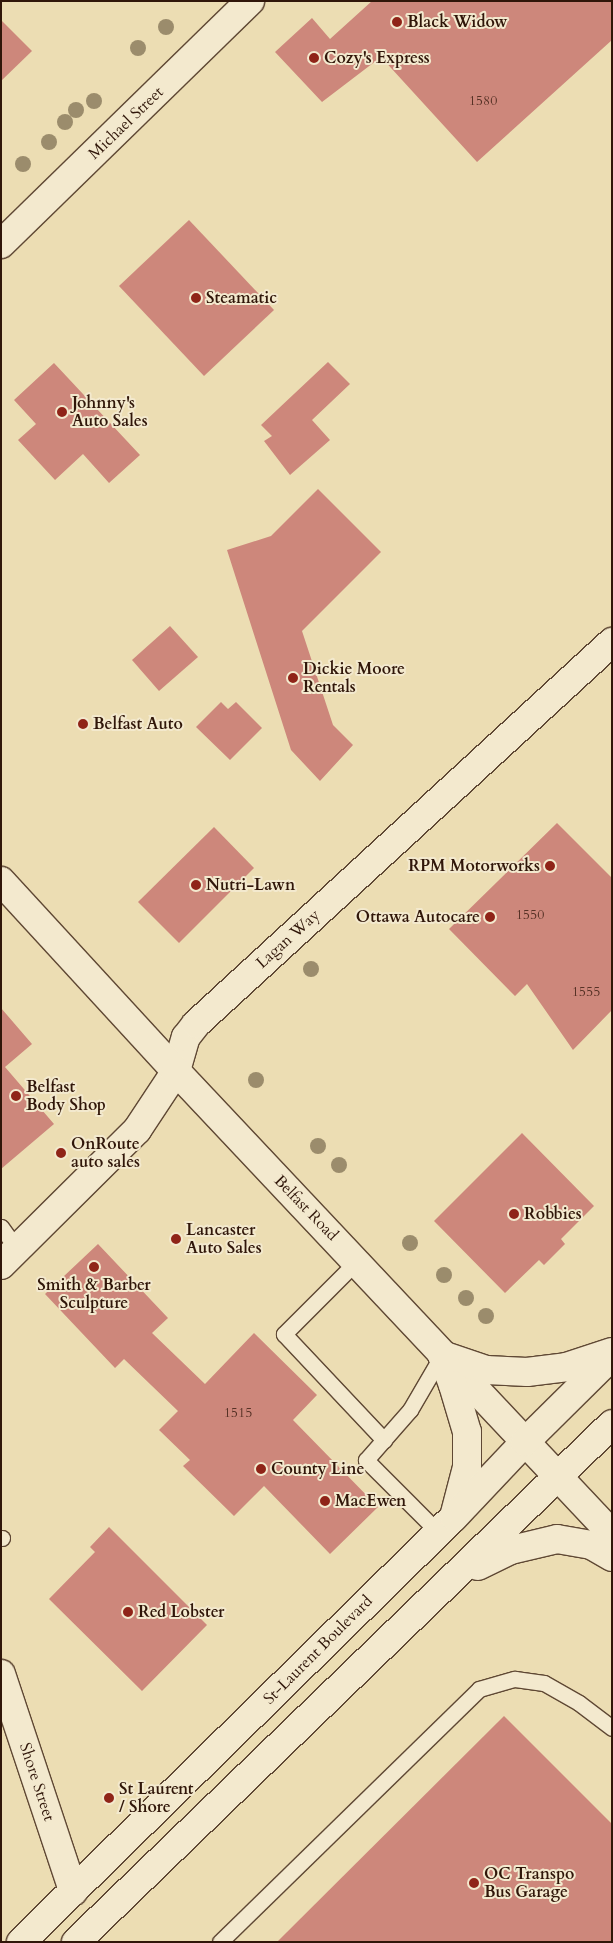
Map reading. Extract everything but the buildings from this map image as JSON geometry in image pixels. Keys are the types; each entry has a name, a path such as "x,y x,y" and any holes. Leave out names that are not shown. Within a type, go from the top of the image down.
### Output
{"street":[{"name":"Michael Street","path":"1,244 250,1"},
{"name":"Lagan Way","path":"9,1257 137,1130 176,1071 186,1037 196,1024 612,642"},
{"name":"Belfast Road","path":"1,881 176,1071 612,1534"},
{"path":"442,1355 486,1370 527,1372 566,1367 612,1352"},
{"path":"442,1355 465,1424 468,1447 467,1467 446,1525"},
{"name":"St-Laurent Boulevard","path":"21,1942 446,1525 525,1442 612,1356"},
{"path":"76,1942 612,1424"},
{"path":"450,1581 511,1550 556,1539 591,1545 612,1557"},
{"name":"Shore Street","path":"1,1674 73,1890"}],"lane":[{"path":"1,1227 9,1257"},
{"path":"356,1262 284,1334 384,1440"},
{"path":"442,1355 410,1410 366,1460 446,1525"},
{"path":"220,1942 479,1689 515,1679 544,1683 579,1703 612,1728"}],"place":[{"name":"Black Widow","path":"397,22"},
{"name":"Cozy's Express","path":"314,58"},
{"name":"Steamatic","path":"196,298"},
{"name":"Johnny's Auto Sales","path":"62,412"},
{"name":"Dickie Moore Rentals","path":"293,678"},
{"name":"Belfast Auto","path":"83,724"},
{"name":"RPM Motorworks","path":"550,866"},
{"name":"Nutri-Lawn","path":"196,885"},
{"name":"Ottawa Autocare","path":"490,917"},
{"name":"Belfast Body Shop","path":"16,1096"},
{"name":"OnRoute auto sales","path":"61,1153"},
{"name":"Robbies","path":"514,1214"},
{"name":"Lancaster Auto Sales","path":"176,1239"},
{"name":"Smith & Barber Sculpture","path":"94,1267"},
{"name":"County Line","path":"261,1469"},
{"name":"MacEwen","path":"325,1501"},
{"name":"Red Lobster","path":"128,1612"},
{"name":"St Laurent / Shore","path":"109,1798"},
{"name":"OC Transpo Bus Garage","path":"474,1883"}]}
